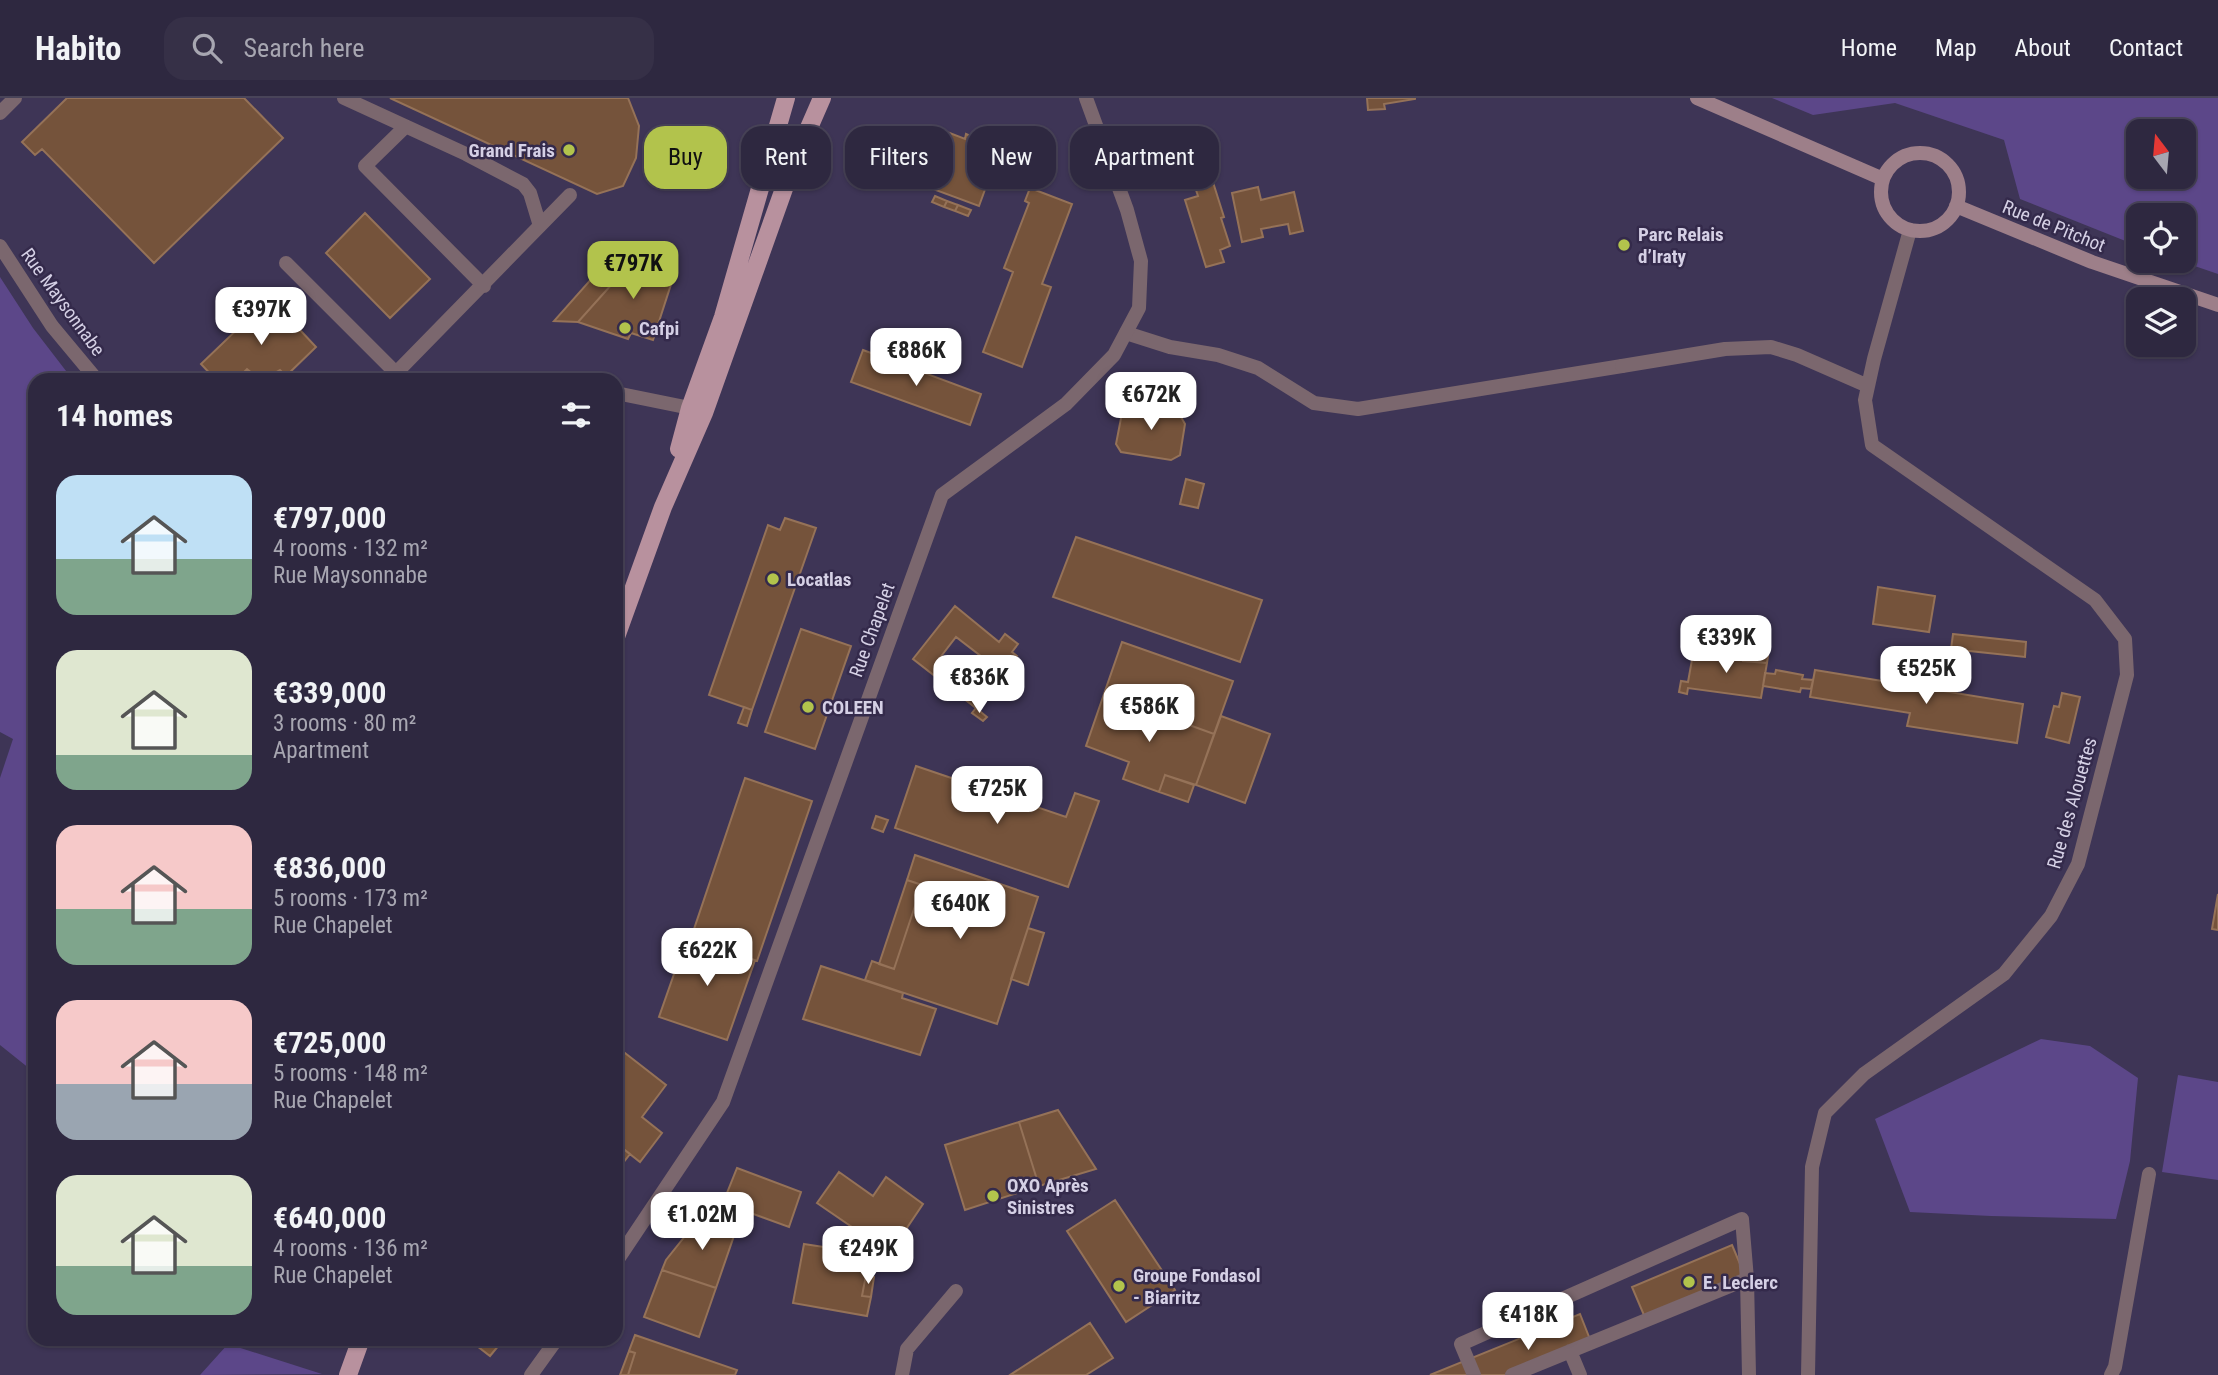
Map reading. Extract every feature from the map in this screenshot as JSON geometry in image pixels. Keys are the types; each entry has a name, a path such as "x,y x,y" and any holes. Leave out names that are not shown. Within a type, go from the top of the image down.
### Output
{"main road":[{"path":"663,507 690,408 723,317 786,98"},
{"path":"623,618 663,507 705,412 791,169 822,98"},
{"path":"348,1375 358,1346"}],"street":[{"path":"0,113 15,98"},
{"path":"344,98 466,154 523,184 530,193 540,226"},
{"name":"Rue Chapelet","path":"623,1252 723,1102 943,495 1066,404 1114,355 1139,308 1142,261 1127,209 1086,98"},
{"path":"1697,98 1883,179"},
{"path":"405,127 366,166 484,286"},
{"path":"1910,155 1934,156 1953,171 1958,182 1956,206 1951,216 1932,229 1910,230 1889,216 1881,192 1883,179 1889,168 1898,160 1910,155"},
{"path":"404,373 570,195"},
{"name":"Rue de Pitchot","path":"1956,206 2092,262 2218,305"},
{"path":"1126,333 1170,347 1217,355 1258,368 1314,403 1359,409 1725,349 1771,347 1797,355 1868,386 1910,230"},
{"name":"Rue Maysonnabe","path":"0,246 52,326 91,373"},
{"path":"286,263 396,373"},
{"name":"Rue des Alouettes","path":"1808,1375 1812,1167 1825,1113 1864,1074 2004,974 2051,916 2078,864 2127,675 2125,639 2095,600 1872,445 1865,400 1868,386"},
{"path":"623,394 690,408"},
{"path":"2111,1375 2115,1367 2149,1174"},
{"path":"1475,1375 1461,1344 1742,1219 1747,1279 1748,1375"},
{"path":"1512,1375 1747,1279"},
{"path":"902,1375 907,1349 956,1291"},
{"path":"531,1375 552,1346"},
{"path":"1570,1351 1580,1375"}],"shaded area":[{"path":"1772,98 2218,98 2218,274 2196,266 2196,203 2126,203 2126,241 2020,199 2004,140 1895,103 1813,115"},
{"path":"0,277 33,328 68,373 28,373 28,1067 0,1045 0,778 13,739 0,732"},
{"path":"2041,1039 2090,1046 2138,1078 2130,1161 2116,1219 1910,1212 1875,1119"},
{"path":"2178,1075 2218,1082 2218,1180 2162,1172"},
{"path":"226,1346 234,1346 322,1374 200,1375"}],"building":[{"path":"67,98 244,98 283,138 154,263 42,149 35,155 22,142"},
{"name":"Grand Frais","path":"390,98 628,98 639,126 636,158 623,186 597,194"},
{"path":"1367,98 1415,99 1384,104 1385,109 1368,110"},
{"path":"953,134 965,139 967,134 967,189 985,189 979,206 933,189 953,189"},
{"path":"1258,187 1261,200 1294,192 1303,231 1290,234 1288,224 1261,229 1263,237 1242,242 1232,193"},
{"path":"1030,189 1033,189 1072,204 1042,284 1051,287 1022,367 983,352 1013,272 1004,268 1029,203 1025,201"},
{"path":"1196,189 1215,189 1230,246 1220,250 1224,262 1206,267 1185,200 1198,196"},
{"path":"935,196 947,201 944,207 932,202"},
{"path":"947,201 958,205 955,211 944,207"},
{"path":"958,205 971,210 968,216 955,211"},
{"path":"365,213 430,279 390,318 326,253"},
{"path":"618,249 638,255 578,322 554,321"},
{"path":"638,255 653,261 652,264 675,272 653,340 631,333 628,339 578,322"},
{"path":"270,298 316,347 289,373 280,370 275,373 252,373 247,369 243,373 209,373 201,364"},
{"path":"863,350 981,394 970,425 851,382"},
{"path":"1132,404 1178,412 1185,424 1180,455 1171,460 1121,452 1116,444 1122,413"},
{"path":"1186,479 1204,484 1198,508 1180,504"},
{"path":"785,518 816,528 752,710 709,695 768,525 780,530"},
{"path":"1076,537 1262,600 1240,662 1053,597"},
{"path":"1878,587 1935,596 1929,632 1873,624"},
{"path":"955,606 999,642 1005,634 1018,644 1012,652 1017,656 1003,673 956,637 939,659 970,684 977,675 993,687 976,708 913,659"},
{"path":"801,629 851,646 815,749 765,732"},
{"path":"1953,634 2026,642 2025,657 1951,649"},
{"path":"1122,642 1233,681 1214,734 1104,694"},
{"path":"1694,646 1716,649 1715,657 1693,654"},
{"path":"1716,649 1744,653 1743,661 1767,663 1761,698 1688,688 1687,694 1679,692 1681,681 1688,682 1693,654 1715,657"},
{"path":"1744,653 1768,656 1767,663 1743,661"},
{"path":"988,661 1003,673 993,687 977,675"},
{"path":"1776,670 1803,675 1802,679 1813,680 1811,689 1801,688 1800,692 1763,686 1765,673 1775,674"},
{"path":"1815,670 2023,704 2017,743 1907,726 1910,713 1810,697"},
{"path":"2062,693 2080,697 2069,743 2046,737 2054,706 2059,707"},
{"path":"1104,694 1214,734 1196,785 1165,775 1159,792 1123,779 1129,762 1086,746"},
{"path":"744,707 752,710 747,726 738,723"},
{"path":"976,708 987,717 983,721 972,713"},
{"path":"1221,716 1270,734 1245,803 1196,785"},
{"path":"916,766 1066,817 1075,793 1099,801 1068,887 895,828"},
{"path":"1165,775 1194,785 1188,802 1159,792"},
{"path":"745,778 812,801 757,961 691,938"},
{"path":"876,816 888,820 883,832 872,828"},
{"path":"915,855 1038,897 997,1024 865,980 872,961 894,969 922,885 907,880"},
{"path":"907,880 922,885 894,969 879,964"},
{"path":"2218,894 2218,930 2212,929"},
{"path":"1028,928 1044,933 1028,985 1011,979"},
{"path":"687,937 755,960 727,1040 659,1017"},
{"path":"821,966 903,993 902,998 936,1009 920,1055 803,1019"},
{"path":"623,1051 666,1085 642,1117 662,1133 640,1162 623,1149"},
{"path":"1058,1110 1096,1169 1039,1186 1019,1122"},
{"path":"1019,1122 1039,1186 965,1210 945,1145"},
{"path":"623,1148 630,1154 623,1163"},
{"path":"737,1168 801,1192 789,1227 723,1203"},
{"path":"839,1172 873,1196 886,1177 923,1204 890,1253 817,1203"},
{"path":"1115,1200 1175,1290 1126,1322 1067,1231"},
{"path":"702,1215 737,1227 716,1288 662,1270 666,1260"},
{"path":"804,1244 870,1254 862,1296 871,1297 867,1316 793,1303"},
{"name":"E. Leclerc","path":"1732,1245 1746,1278 1646,1320 1632,1287"},
{"path":"662,1270 716,1288 699,1337 644,1317"},
{"path":"866,1275 874,1277 871,1297 862,1296"},
{"path":"1580,1314 1593,1347 1524,1375 1430,1375"},
{"path":"1090,1323 1113,1358 1086,1375 1010,1375"},
{"path":"635,1335 737,1370 735,1375 628,1375 635,1353 629,1351"},
{"path":"477,1346 498,1346 490,1356"},
{"path":"629,1351 635,1353 628,1375 620,1375"}],"place":[{"name":"Grand Frais","path":"569,150"},
{"name":"Parc Relais d’Iraty","path":"1624,245"},
{"name":"Cafpi","path":"625,328"},
{"name":"Locatlas","path":"773,579"},
{"name":"COLEEN","path":"808,707"},
{"name":"OXO Après Sinistres","path":"993,1196"},
{"name":"E. Leclerc","path":"1689,1282"},
{"name":"Groupe Fondasol - Biarritz","path":"1119,1286"}]}
